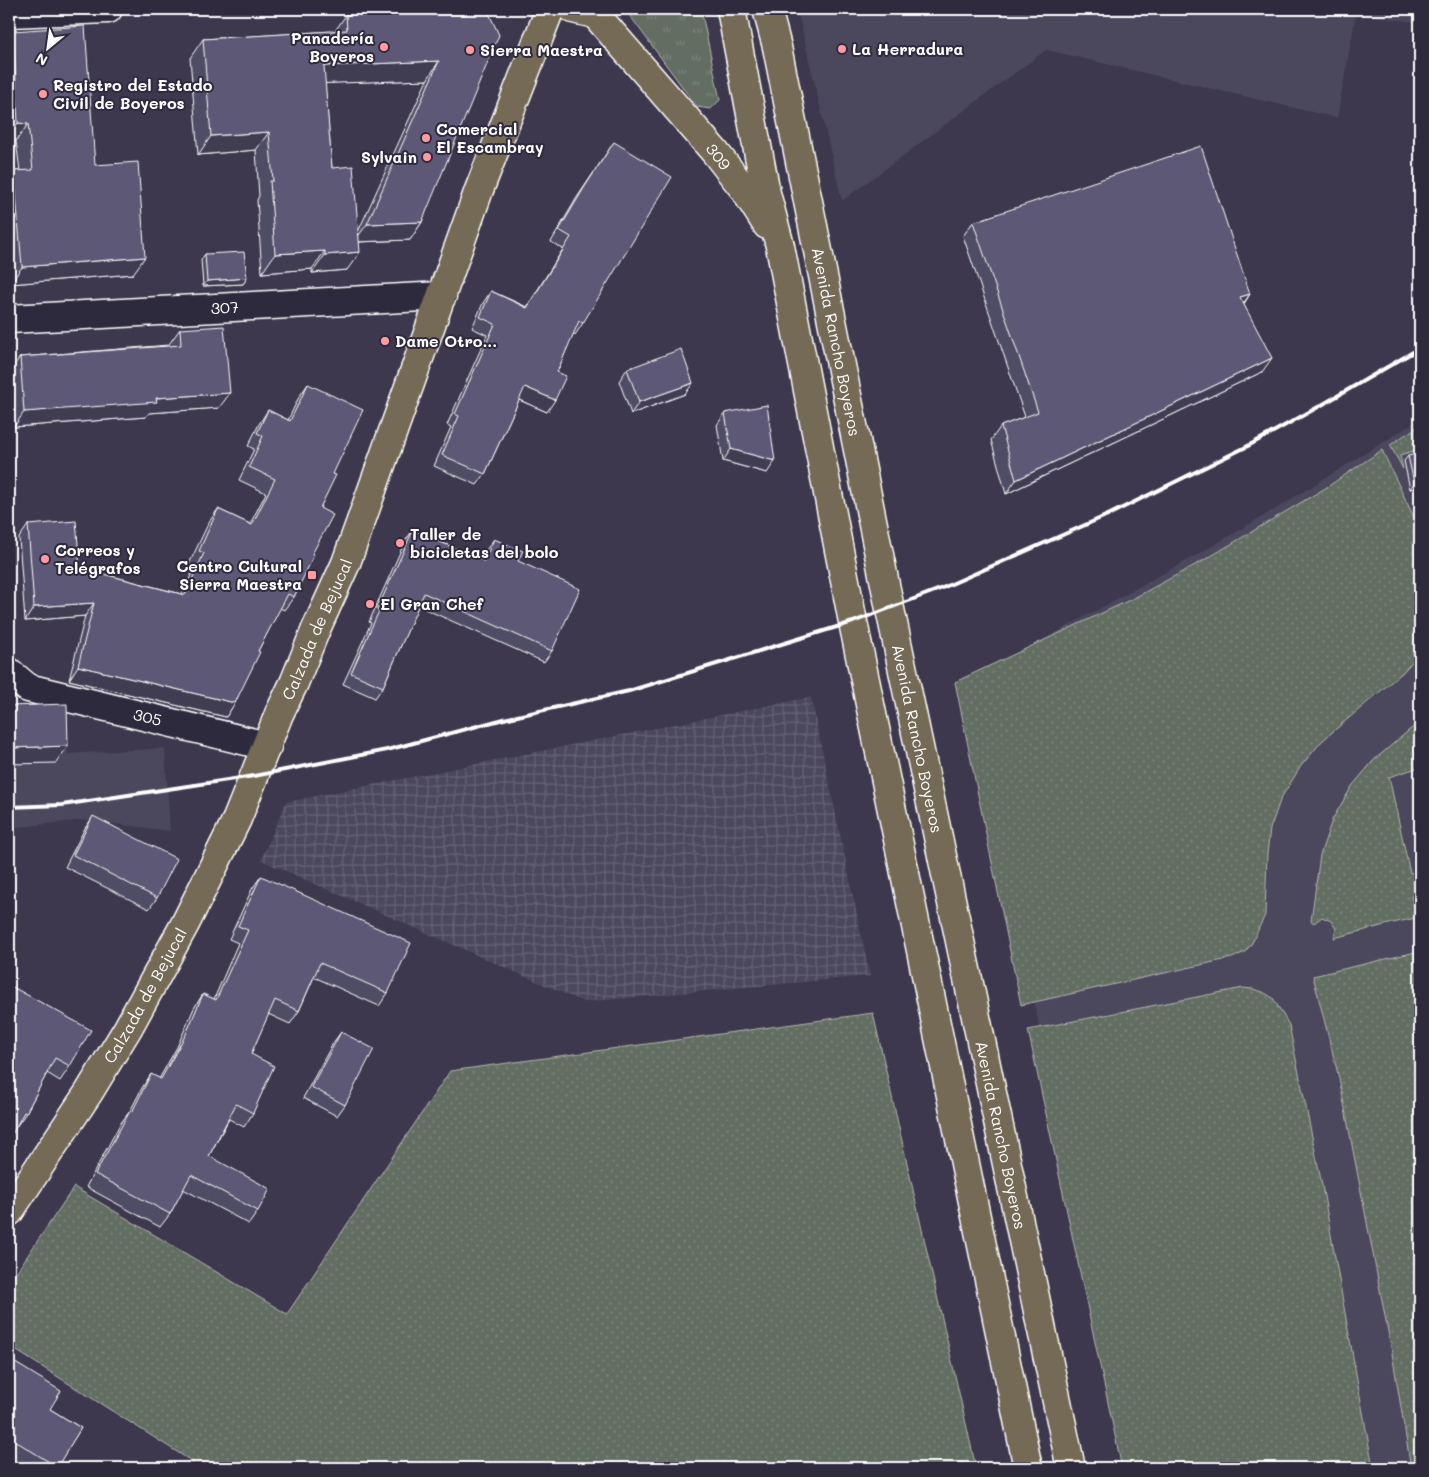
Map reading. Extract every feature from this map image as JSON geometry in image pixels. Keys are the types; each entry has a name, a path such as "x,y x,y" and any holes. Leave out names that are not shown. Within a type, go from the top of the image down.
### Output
{"main road":[{"name":"Calzada de Bejucal","path":"9,1212 89,1092 128,1028 181,933 237,819 279,714 346,563 479,190 550,9"},
{"name":"309","path":"573,9 595,14 709,145 744,189 835,332"},
{"path":"731,9 766,193 780,246 853,622 1028,1468"},
{"name":"Avenida Rancho Boyeros","path":"767,9 835,332 890,609 1071,1468"}],"street":[{"path":"9,13 108,9"},
{"name":"307","path":"9,319 442,296"},
{"name":"305","path":"18,680 267,746"}],"shaded area":[{"path":"797,9 1420,9 1420,23 1356,14 1337,118 1046,50 842,201"},
{"path":"1420,419 1420,1468 1130,1468 968,681 1202,552"},
{"path":"811,697 870,976 583,1002 261,860 286,802"},
{"path":"62,713 68,754 165,748 170,831 84,820 9,828 9,715"}],"green space":[{"path":"625,9 701,9 720,100 711,109 697,107"},
{"path":"1420,425 1420,449 1400,455 1403,469 1390,445"},
{"path":"1382,450 1420,530 1420,653 1403,672 1322,741 1301,766 1281,798 1270,829 1267,854 1265,915 1252,943 1245,952 1232,958 1021,1005 955,682 1134,598 1206,559 1327,487"},
{"path":"1420,721 1420,767 1389,777 1410,873 1420,870 1420,895 1411,896 1414,907 1420,906 1420,917 1334,938 1336,929 1331,921 1322,917 1314,923 1311,921 1320,855 1332,820 1352,786 1374,760"},
{"path":"1420,951 1420,1468 1411,1468 1391,1347 1339,1078 1313,976"},
{"path":"1243,988 1263,992 1273,998 1289,1025 1322,1185 1373,1468 1122,1468 1028,1030"},
{"path":"873,1013 976,1468 189,1468 193,1462 9,1346 9,1283 74,1187 287,1314 450,1071"}],"building":[{"path":"419,9 487,9 499,35 422,222 367,224 439,61 324,66 332,168 353,166 360,252 325,255 325,251 275,254 270,181 273,181 269,132 211,136 203,39 347,30 346,15"},
{"path":"85,26 95,165 138,162 145,257 22,267 14,171 33,170 28,124 18,123 13,31"},
{"path":"614,142 672,177 583,323 579,321 557,372 566,376 555,400 525,387 485,474 442,455 459,416 455,414 495,324 480,317 491,291 527,308 571,237 559,230"},
{"path":"1201,146 1250,294 1240,297 1272,358 1016,480 1001,426 1038,412 973,222"},
{"path":"244,252 247,278 207,281 205,254"},
{"path":"224,326 230,393 156,398 157,402 24,412 20,357 181,345 180,329"},
{"path":"681,349 693,383 639,402 627,369"},
{"path":"308,384 363,410 333,474 336,475 320,508 333,515 312,554 314,555 294,597 288,594 258,651 260,652 235,703 78,666 94,603 34,607 28,525 76,521 80,568 185,595 204,553 199,551 218,509 252,525 275,479 249,467 263,436 257,433 268,410 290,421"},
{"path":"767,405 775,461 731,449 725,413"},
{"path":"1420,453 1420,482 1414,483 1408,456"},
{"path":"413,530 484,561 494,539 523,551 518,561 580,589 552,651 424,593 383,687 351,673"},
{"path":"67,704 68,746 9,748 9,706"},
{"path":"93,816 177,859 157,898 73,855"},
{"path":"261,876 411,943 388,993 320,963 299,1011 275,1000 251,1054 274,1066 253,1113 236,1104 209,1156 270,1189 258,1211 191,1175 170,1214 95,1174 130,1111 132,1112 151,1074 161,1079 186,1034 203,994 216,1000 248,930 238,926"},
{"path":"9,985 91,1030 70,1066 55,1058 26,1113 24,1112 9,1140"},
{"path":"341,1032 374,1049 345,1105 311,1087"},
{"path":"9,1359 61,1391 50,1409 81,1428 57,1467 9,1437"}],"railway":[{"path":"9,807 62,805 254,776 387,750 504,719 629,691 853,622 940,589 1110,514 1246,447 1420,348"}],"place":[{"name":"Panadería Boyeros","path":"384,47"},
{"name":"La Herradura","path":"842,49"},
{"name":"Sierra Maestra","path":"470,50"},
{"name":"Registro del Estado Civil de Boyeros","path":"43,94"},
{"name":"Comercial El Escambray","path":"426,138"},
{"name":"Sylvain","path":"427,157"},
{"name":"Dame Otro...","path":"385,341"},
{"name":"Taller de bicicletas del bolo","path":"400,543"},
{"name":"Correos y Telégrafos","path":"45,559"},
{"name":"Centro Cultural Sierra Maestra","path":"312,575"},
{"name":"El Gran Chef","path":"370,604"}]}
